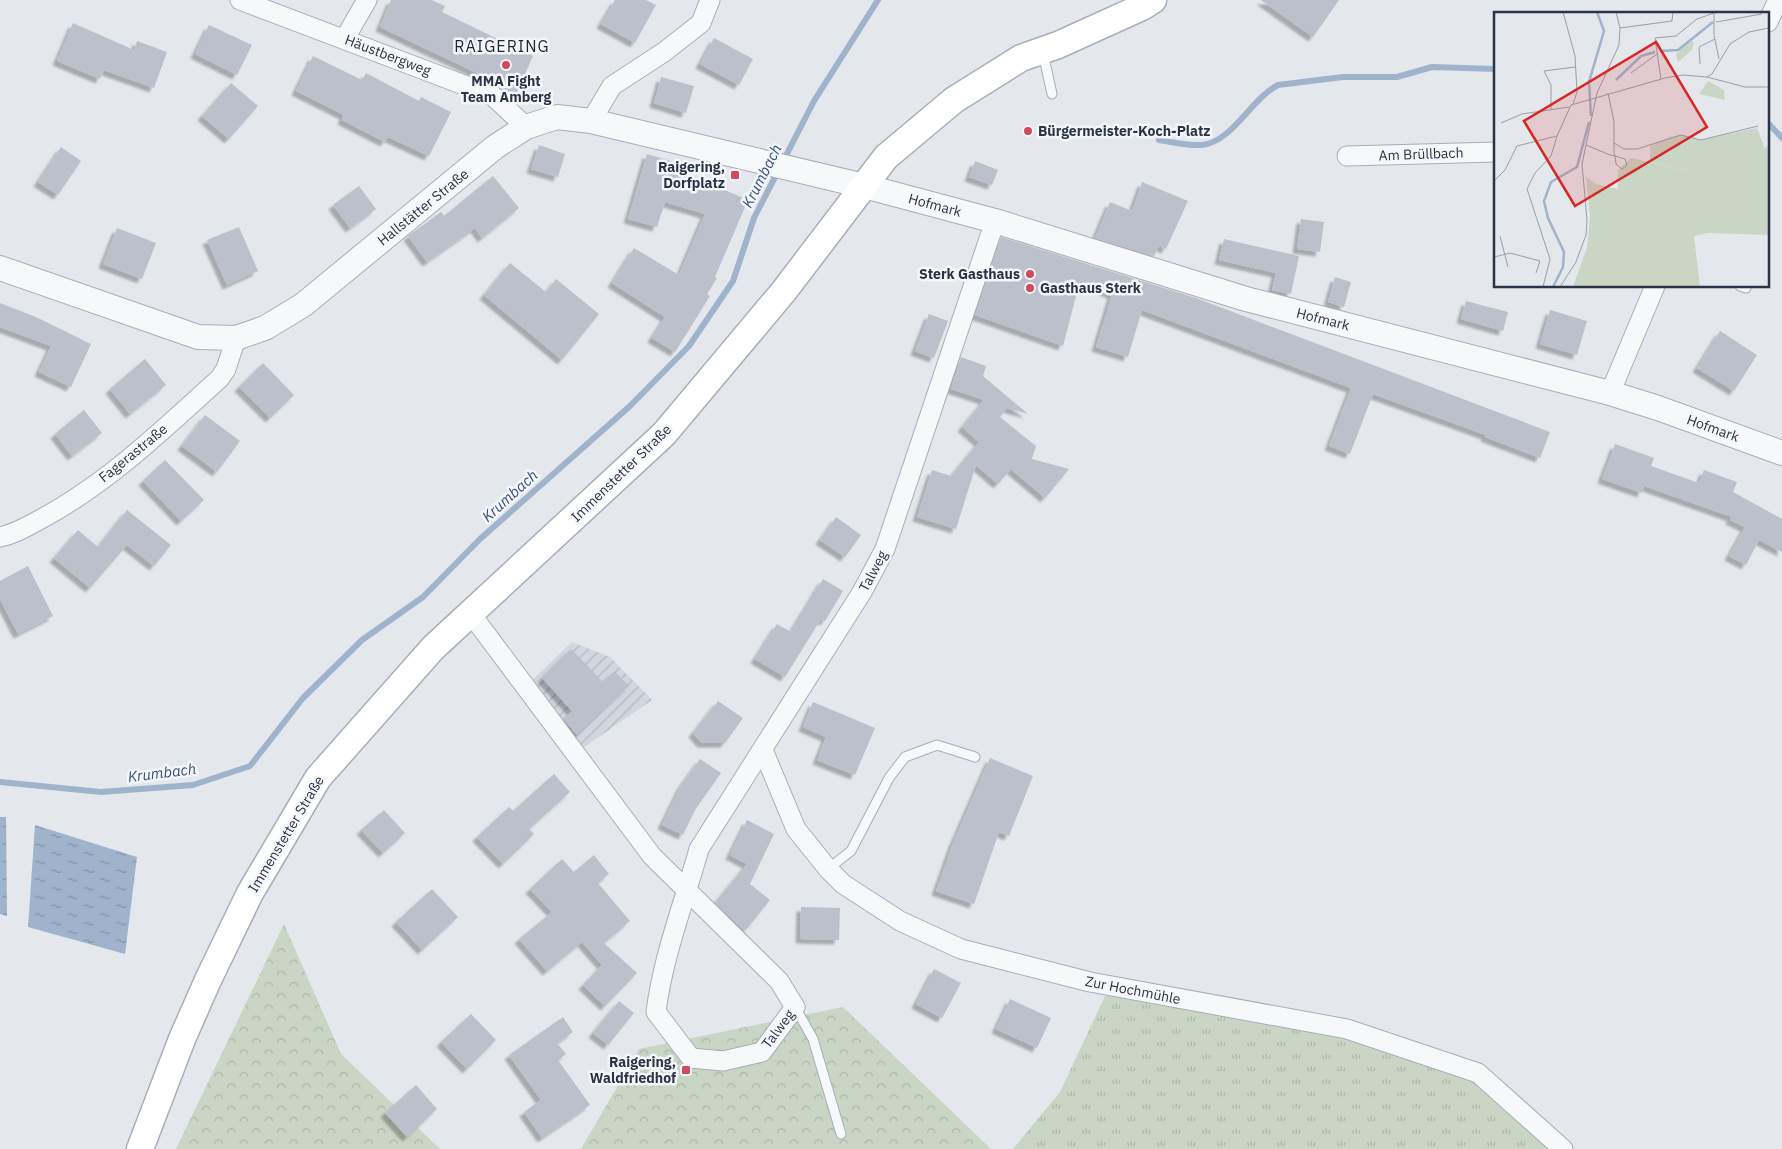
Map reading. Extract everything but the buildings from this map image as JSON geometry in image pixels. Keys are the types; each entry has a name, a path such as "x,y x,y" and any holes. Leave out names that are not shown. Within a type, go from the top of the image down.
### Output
{"main road":[{"name":"Immenstetter Straße","path":"140,1149 182,1039 250,894 318,778 433,648 472,614 664,434 784,291 886,157 954,100 1021,58 1142,7 1153,0"}],"street":[{"name":"Häustbergweg","path":"240,0 345,38 493,96 526,127"},
{"path":"345,38 367,0"},
{"path":"591,121 612,86 664,52 701,23 710,0"},
{"path":"1770,18 1778,0"},
{"name":"Hallstätter Straße","path":"0,268 198,337 236,338 265,328 303,305 496,147 526,127 557,117 591,121 864,186"},
{"name":"Am Brüllbach","path":"1347,156 1494,152"},
{"name":"Hofmark","path":"864,186 995,221 1256,302 1610,393 1782,453"},
{"name":"Talweg","path":"472,614 652,856 687,891 779,981 795,1007 762,1052 723,1061 691,1058 656,1012 660,975 687,891 700,849 862,592 885,548 995,221"},
{"path":"1610,393 1654,288"},
{"name":"Fagerastraße","path":"0,537 10,535 64,506 145,446 220,378 226,369 236,338"},
{"name":"Zur Hochmühle","path":"763,750 796,829 828,870 843,884 900,921 961,949 1090,982 1347,1029 1478,1073 1563,1149"}],"lane":[{"path":"1042,50 1052,94"},
{"path":"828,870 851,851 889,778 905,757 937,746 975,757"},
{"path":"795,1007 813,1039 841,1134"}],"shaded area":[{"path":"572,642 610,657 652,700 583,748 532,681"}],"green space":[{"path":"284,924 341,1054 440,1149 176,1149"},
{"path":"1105,996 1166,997 1347,1029 1478,1073 1563,1149 1013,1149 1060,1092"},
{"path":"843,1007 991,1149 581,1149 639,1049"}],"water":[{"path":"0,817 6,817 7,916 0,914"},
{"path":"35,825 137,857 125,954 28,927"}],"waterway":[{"name":"Krumbach","path":"0,782 101,792 193,785 250,766 303,698 362,640 423,597 480,539 630,406 689,346 733,281 754,218 814,101 878,0"},
{"path":"1159,140 1197,145 1213,142 1223,136 1268,91 1278,85 1343,77 1397,77 1432,67 1494,69"},
{"path":"1770,125 1782,138"}],"place":[{"name":"MMA Fight Team Amberg","path":"506,65"},
{"name":"Bürgermeister-Koch-Platz","path":"1028,131"},
{"name":"Raigering, Dorfplatz","path":"735,175"},
{"name":"Sterk Gasthaus","path":"1030,274"},
{"name":"Gasthaus Sterk","path":"1030,288"},
{"name":"Raigering, Waldfriedhof","path":"686,1070"}],"district":[{"name":"RAIGERING","path":"502,46"}]}
